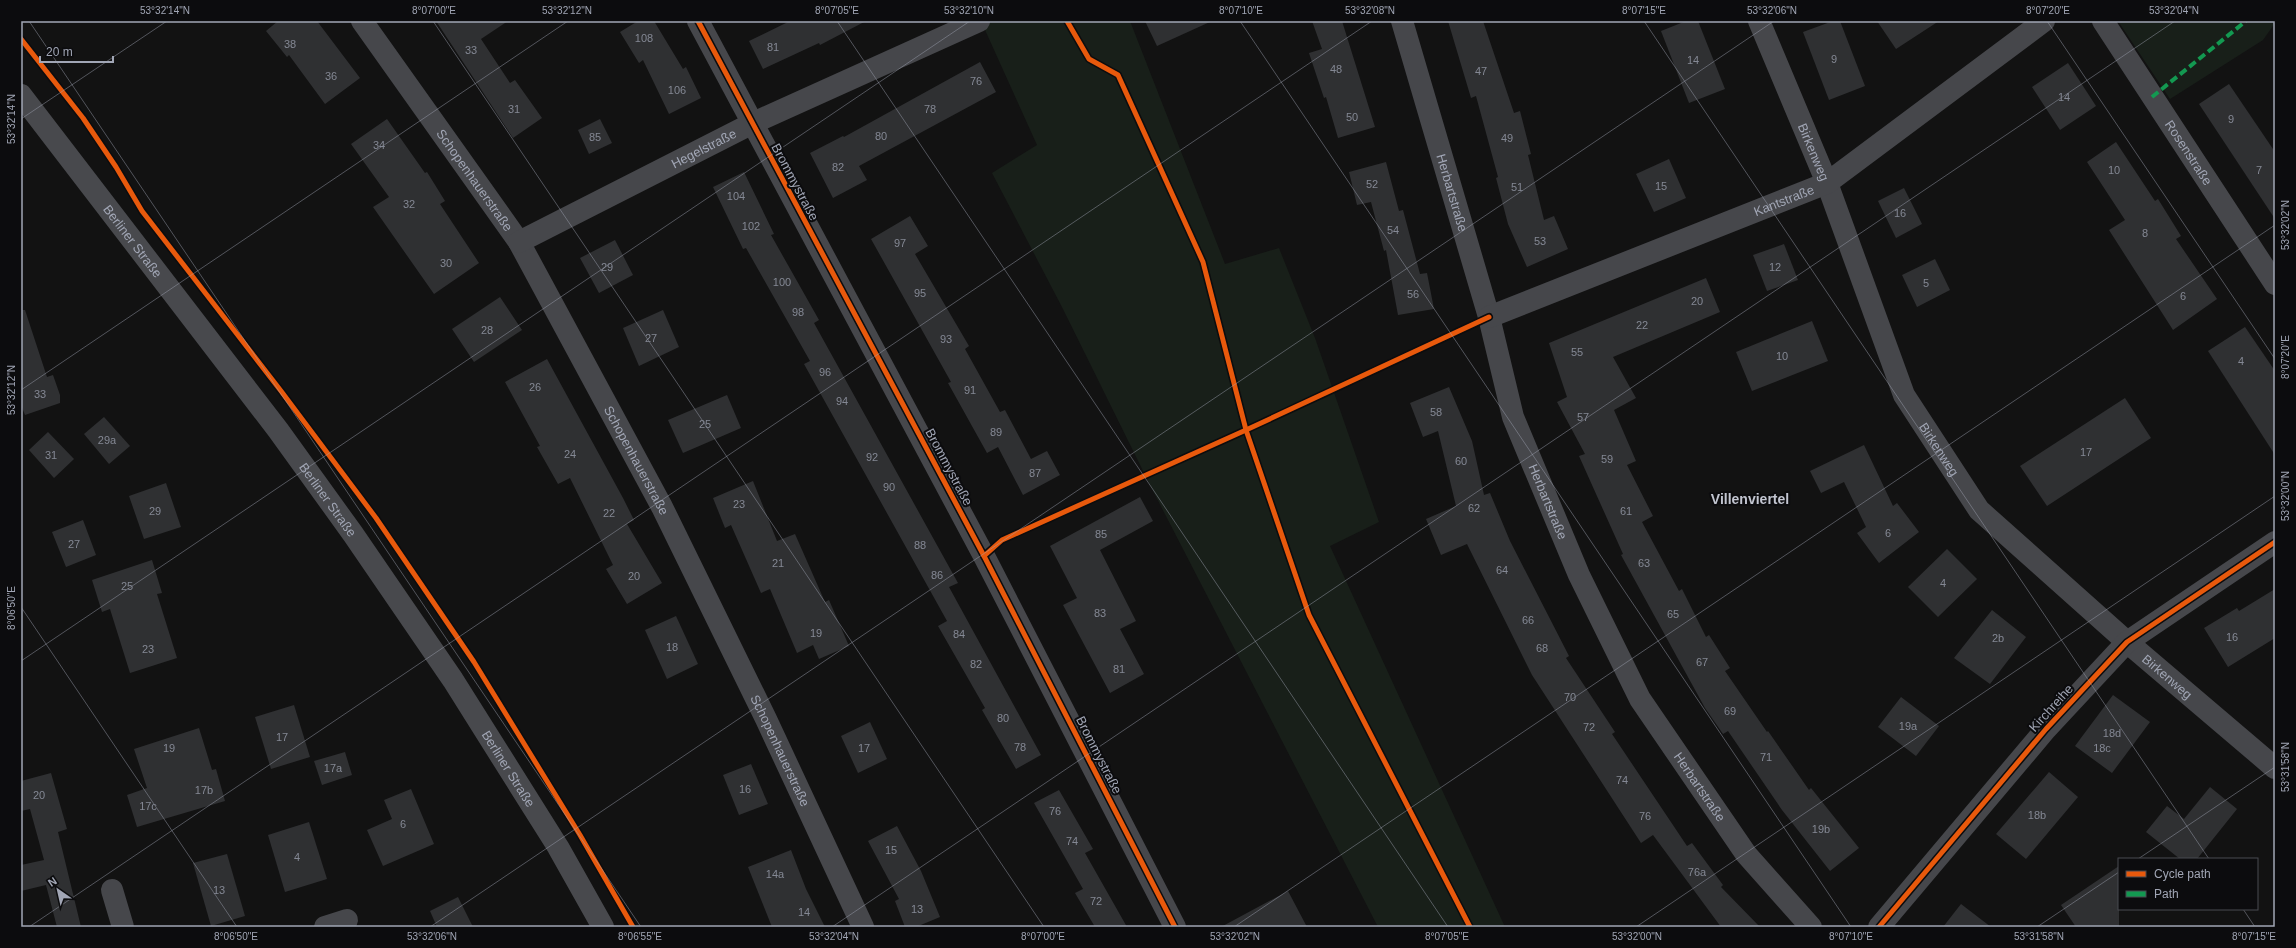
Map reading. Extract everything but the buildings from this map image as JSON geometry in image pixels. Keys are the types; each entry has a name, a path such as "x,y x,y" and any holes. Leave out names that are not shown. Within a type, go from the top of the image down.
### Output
{"main road":[{"name":"Berliner Straße","path":"21,95 278,430 353,534 457,686 558,847 603,927"}],"street":[{"name":"Schopenhauerstraße","path":"362,21 519,242 662,507 766,719 863,927"},
{"name":"Brommystraße","path":"698,21 751,124 984,556 1175,927"},
{"name":"Hegelstraße","path":"519,242 751,124 979,21"},
{"name":"Herbartstraße","path":"1402,21 1489,317 1513,417 1579,576 1640,699 1746,854 1811,927"},
{"name":"Birkenweg","path":"1759,21 1827,183 1904,395 1974,504 2127,642 2275,768"},
{"name":"Kantstraße","path":"1489,317 1827,183 2044,21"},
{"name":"Rosenstraße","path":"2102,21 2275,284"},
{"name":"Kirchreihe","path":"1879,927 2046,729 2127,642 2275,542"},
{"path":"112,890 123,927"},
{"path":"325,927 346,920"}],"shaded area":[{"path":"981,21 1130,21 1225,264 1279,248 1315,338 1379,522 1330,546 1505,927 1378,927 1151,487 1063,309 992,173 1037,145"},
{"path":"2118,21 2275,21 2275,23 2263,40 2170,99"}],"marked path":[{"path":"2152,97 2246,21"}],"cycle path":[{"path":"698,21 984,556 1175,927"},
{"path":"1067,21 1089,59 1118,75 1203,262 1246,430 1309,615 1470,927"},
{"path":"21,39 83,118 116,167 142,211 281,391 376,518 474,662 580,835 633,927"},
{"path":"984,556 1002,540 1246,430 1489,317"},
{"path":"1879,927 2046,729 2127,642 2275,542"}],"district":[{"name":"Villenviertel","path":"1750,499"}]}
